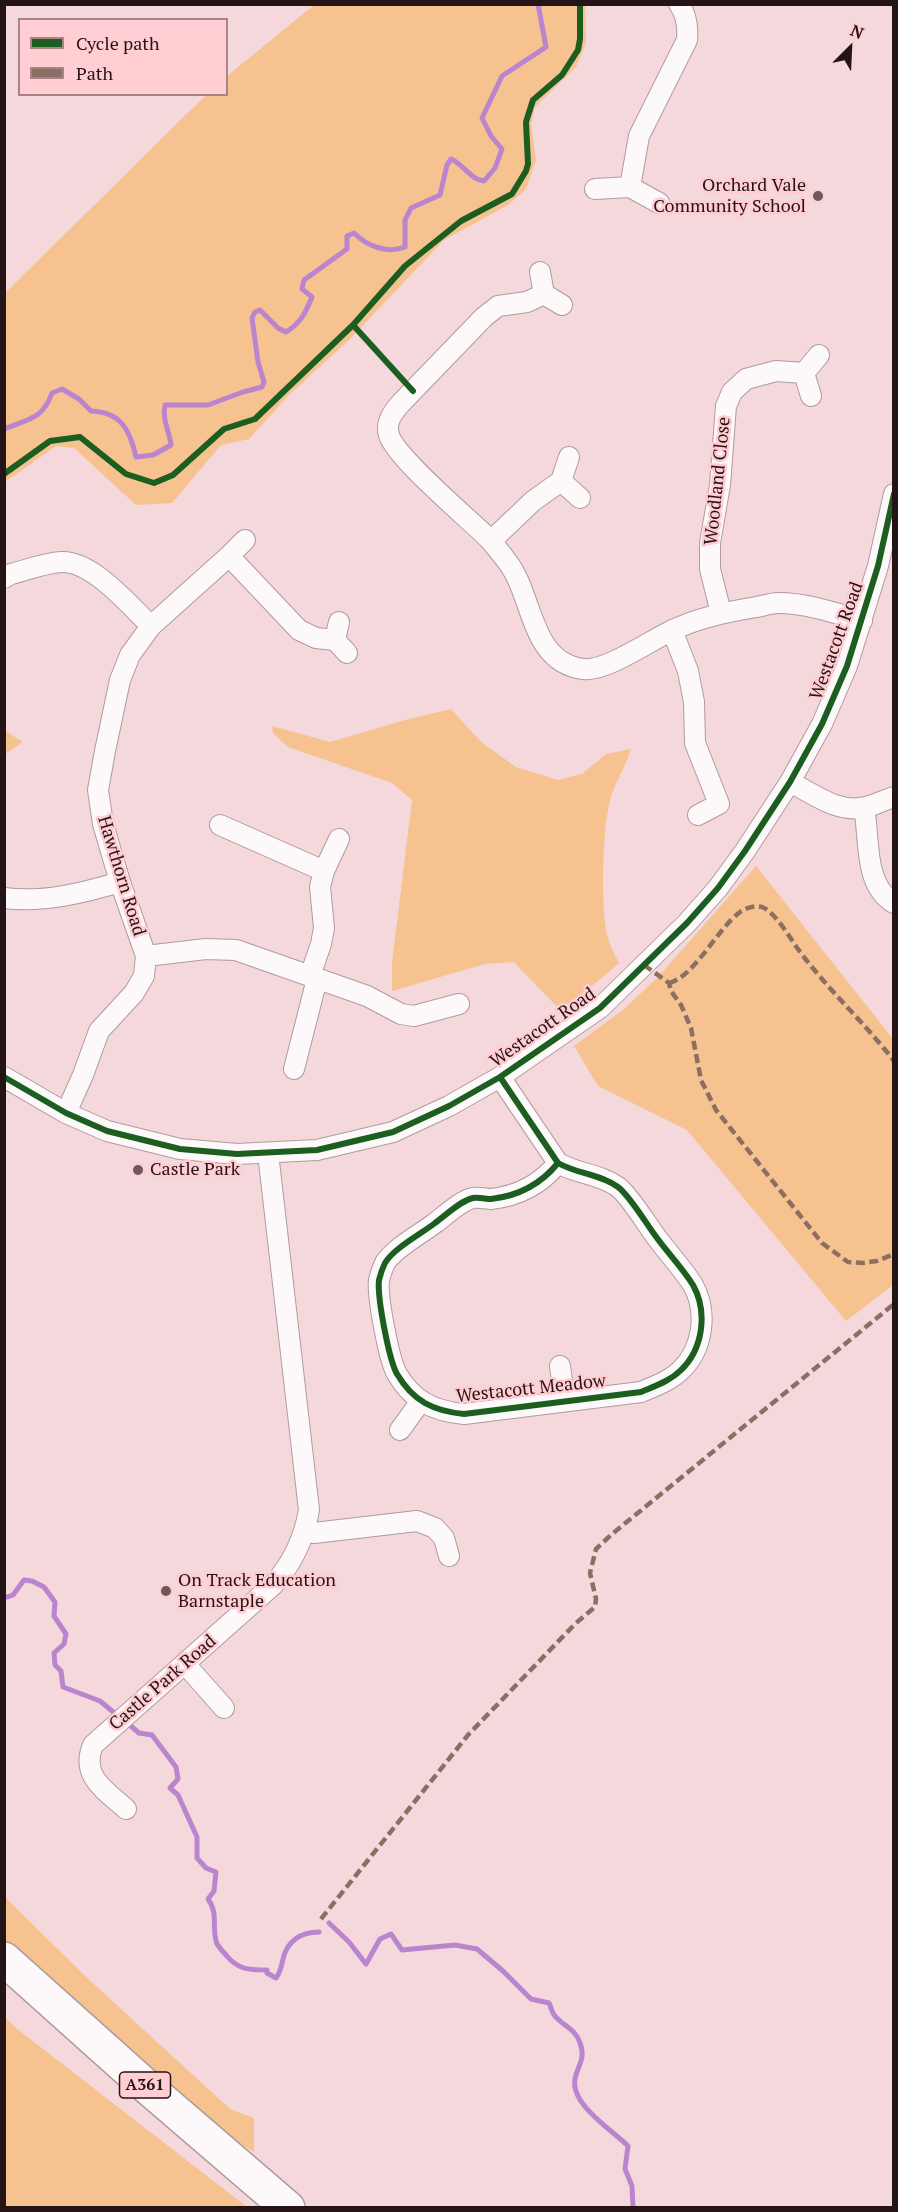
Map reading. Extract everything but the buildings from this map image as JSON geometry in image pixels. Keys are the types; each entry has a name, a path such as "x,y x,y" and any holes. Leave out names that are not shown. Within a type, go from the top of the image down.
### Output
{"highway":[{"name":"A361","path":"4,1959 146,2086 288,2208"}],"street":[{"path":"630,187 639,136 687,40 688,26 680,4"},
{"path":"595,189 630,187 659,203"},
{"path":"540,272 544,294"},
{"path":"544,294 562,304"},
{"path":"544,294 527,302 498,306 401,403 390,417 388,433 392,442 417,470 491,541 510,564 519,579 534,625 545,646 557,658 570,666 598,669 672,630 721,613 778,603 806,607 862,621"},
{"path":"811,396 804,373 819,355"},
{"name":"Woodland Close","path":"721,613 710,569 710,543 720,485 726,406 732,392 746,380 776,371 804,373"},
{"path":"491,541 533,501 561,481 569,457"},
{"path":"561,481 580,498"},
{"name":"Westacott Road","path":"4,1077 66,1113 106,1131 170,1147 214,1153 268,1153 317,1150 393,1132 449,1106 500,1077 600,1008 687,923 718,888 790,782 822,724 848,666 878,566 894,494"},
{"name":"Hawthorn Road","path":"66,1113 99,1031 134,993 144,976 146,956 120,882 103,824 99,790 120,680 130,655 151,626 245,540"},
{"path":"229,556 298,630 316,638 340,638"},
{"path":"4,578 11,574 63,561 80,566 98,576 151,626"},
{"path":"672,630 688,671 693,702 695,743 719,804 698,815"},
{"path":"790,782 834,805 849,808 864,807 894,797"},
{"path":"864,807 869,860 876,882 886,898 894,903"},
{"path":"220,825 324,871"},
{"path":"294,1069 324,928 320,887 324,871 339,838"},
{"path":"4,898 50,898 86,892 120,882"},
{"path":"146,956 206,949 236,950 367,996 401,1014 414,1016 459,1004"},
{"path":"500,1077 558,1163"},
{"name":"Castle Park Road","path":"126,1809 93,1778 88,1757 93,1745 280,1578 287,1570 305,1532 309,1510 268,1153"},
{"name":"Westacott Meadow","path":"558,1163 570,1170 598,1177 618,1187 693,1286 699,1303 702,1325 700,1338 690,1359 681,1371 662,1384 641,1392 464,1414 442,1412 421,1401 402,1383 393,1367 379,1280 385,1263 398,1251 459,1205 473,1198 502,1197 532,1187 550,1173 558,1163"},
{"name":"Westacott Meadow","path":"560,1366 565,1401"},
{"path":"400,1430 421,1401"},
{"path":"305,1532 314,1533 417,1521 435,1528 444,1538 449,1556"},
{"path":"185,1664 224,1708"}],"shaded area":[{"path":"314,5 585,5 586,43 576,67 535,107 531,125 536,160 526,189 508,205 444,240 351,338 289,395 249,439 221,445 172,503 136,505 74,448 56,446 5,482 5,293 205,96 228,96 228,75"},
{"path":"451,709 481,742 516,767 558,780 582,774 606,754 631,749 609,804 604,841 605,924 609,941 619,963 560,1010 514,962 485,964 392,991 392,962 412,800 392,783 288,747 273,733 272,726 330,742"},
{"path":"4,730 23,742 5,754 4,754"},
{"path":"756,866 893,1039 893,1285 846,1321 687,1130 598,1086 574,1046 624,1009 659,976"},
{"path":"4,1896 84,1975 230,2109 254,2118 254,2152 226,2136 5,1943"},
{"path":"5,2017 16,2028 247,2207 5,2207"}],"waterway":[{"path":"4,429 34,417 44,408 52,393 62,389 79,399 91,411 101,412 117,419 127,431 136,457 153,455 171,445 165,420 165,405 208,405 262,387 264,382 258,362 252,318 255,312 260,310 278,328 286,332 302,317 312,297 302,289 304,280 347,249 347,236 354,233 365,242 378,248 391,250 405,247 405,220 411,208 440,195 447,165 451,159 479,180 484,181 495,168 502,149 491,136 482,118 502,76 546,47 538,4"},
{"path":"4,1598 13,1595 24,1580 44,1587 55,1602 54,1616 66,1634 64,1644 54,1653 55,1665 61,1671 63,1687 100,1701 118,1716"},
{"path":"125,1721 139,1733 152,1735 176,1767 178,1779 170,1788 178,1795 197,1837 197,1858 206,1868 216,1872 214,1891 208,1899 213,1910 217,1944 230,1960 244,1968 267,1970 267,1973 276,1978 291,1943 306,1934 319,1932"},
{"path":"329,1923 349,1942 366,1964 380,1939 391,1934 402,1950 455,1945 477,1949 531,1999 549,2003 554,2015 576,2034 582,2049 582,2057 575,2079 575,2088 579,2098 594,2116 628,2146 625,2169 632,2186 633,2208"}],"marked path":[{"path":"669,983 688,972 740,912 751,907 762,907 777,920 809,964 894,1061"},
{"path":"644,965 669,983 671,991 681,1005 691,1028 701,1080 716,1110 822,1243 848,1262 877,1261 894,1254"},
{"path":"321,1919 468,1735 576,1623 595,1607 596,1599 590,1573 596,1549 894,1304"}],"cycle path":[{"path":"4,474 50,441 80,437 126,474 154,483 173,475 224,429 255,419 353,325 405,266 461,221 512,194 528,164 526,122 533,100 562,75 578,50 580,4"},
{"path":"353,325 413,391"},
{"path":"4,1077 66,1113 107,1131 180,1149 237,1154 317,1150 393,1132 449,1106 500,1077 600,1008 687,923 718,888 745,851 790,782 822,724 847,666 878,566 894,494"},
{"path":"500,1077 558,1163 611,1183 623,1191 693,1285 701,1307 701,1330 694,1352 681,1370 662,1383 641,1392 464,1414 453,1413 425,1403 410,1391 397,1374 387,1343 379,1288 379,1280 385,1263 401,1247 463,1202 473,1198 491,1199 520,1192 544,1177 558,1163"}],"place":[{"name":"Orchard Vale Community School","path":"818,196"},
{"name":"Castle Park","path":"138,1170"},
{"name":"On Track Education Barnstaple","path":"166,1591"}]}
